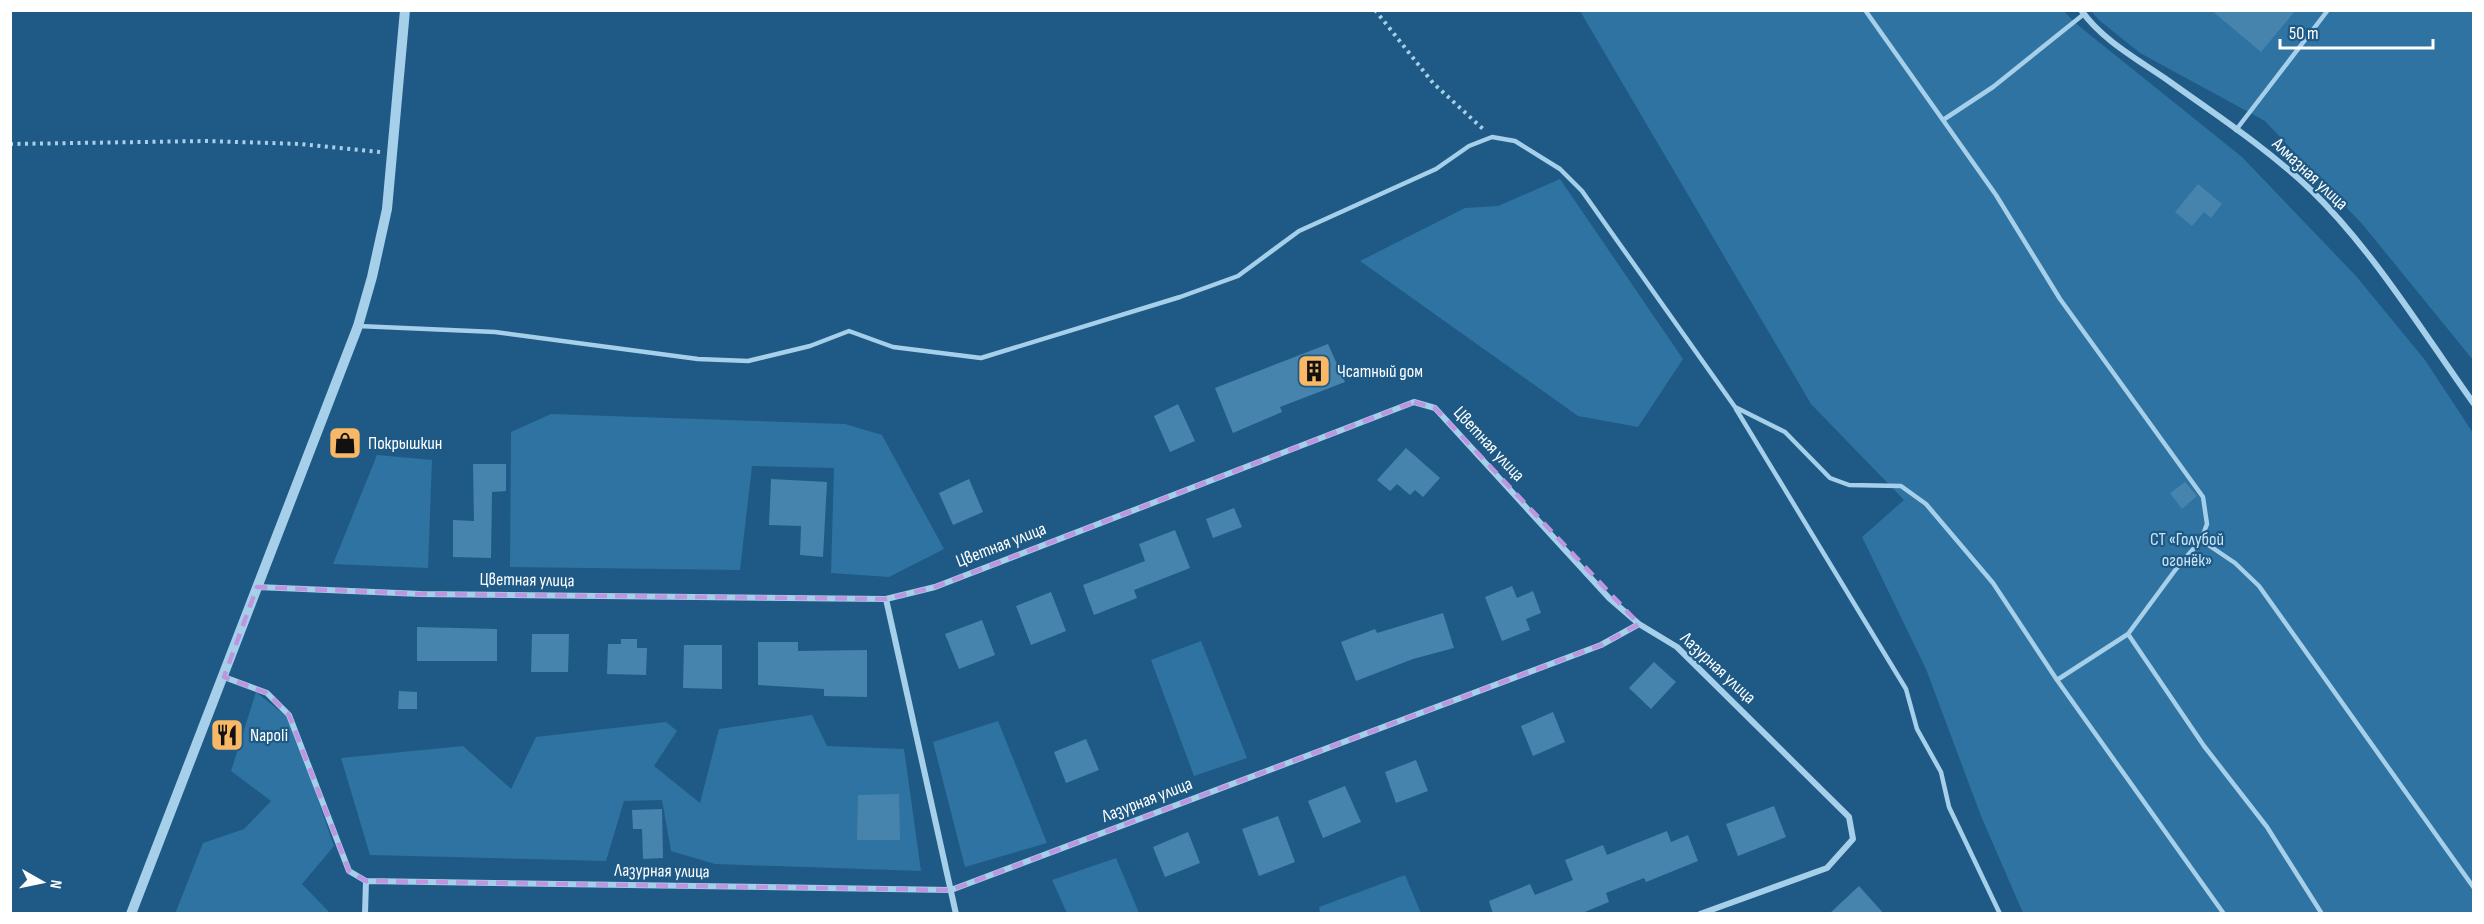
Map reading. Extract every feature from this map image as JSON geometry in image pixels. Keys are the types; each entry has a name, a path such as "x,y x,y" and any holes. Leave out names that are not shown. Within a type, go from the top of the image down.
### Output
{"street":[{"path":"131,914 358,326 372,277 387,208 405,10"},
{"name":"Алмазная улица","path":"2082,12 2109,40 2236,130 2310,190 2338,219 2434,342 2474,404"},
{"name":"Цветная улица","path":"257,587 421,594 886,599 934,587 1414,402 1435,408 1609,597 1639,624"},
{"path":"886,599 956,914"},
{"name":"Лазурная улица","path":"366,881 951,890 1601,645 1639,624 1677,647 1849,817 1853,839 1827,868 1700,914"},
{"path":"224,677 267,693 289,715 349,871 366,881 365,914"}],"lane":[{"path":"1865,10 1996,195 2060,298 2203,497 2207,524 2201,540 2176,569 2128,634 2057,680"},
{"path":"2236,130 2328,10"},
{"path":"1942,120 1993,87 2082,12"},
{"path":"358,326 495,332 698,359 748,361 810,346 849,331 893,347 981,358 1180,297 1238,276 1299,231 1436,169 1469,146 1492,138 1515,141 1560,169 1582,191 1735,407 1906,689 1917,729 1941,772 1949,807 2000,914"},
{"path":"1735,407 1785,432 1830,478 1849,485 1901,486 1926,504 1993,583 2057,680 2224,914"},
{"path":"2201,540 2235,563 2259,586 2474,888"},
{"path":"2128,634 2204,746 2267,827 2322,914"}],"path":[{"path":"1375,10 1433,82 1492,138"},
{"path":"10,144 207,141 301,144 393,153"}],"highlighted area":[{"path":"1414,402 1435,408 1639,624 1601,645 951,890 366,881 349,871 289,715 267,693 224,677 257,587 421,594 886,599 935,587"}],"green space":[{"name":"СТ «Голубой огонёк»","path":"1580,11 2064,11 2074,22 2242,157 2356,276 2425,360 2473,433 2473,913 2023,913 1981,816 1926,669 1862,537 1904,500 1811,404"},
{"path":"2091,11 2473,11 2473,360 2363,225 2265,121 2140,53"},
{"path":"1560,179 1683,359 1638,427 1578,416 1360,261 1465,208 1498,206"},
{"path":"551,414 845,424 882,435 944,549 889,577 831,573 834,468 752,466 740,570 510,567 511,432"},
{"path":"377,455 432,460 428,568 333,564"},
{"path":"1201,641 1247,758 1194,776 1151,660"},
{"path":"256,692 290,719 334,846 302,884 330,913 175,914 203,843 244,829 271,801 231,771"},
{"path":"812,715 827,746 904,749 921,871 715,864 671,851 662,800 624,801 606,861 370,855 341,758 463,746 511,789 536,737 666,722 677,731 654,766 700,803 719,729"},
{"path":"998,721 1047,843 965,867 933,742"},
{"path":"1116,858 1139,913 1067,913 1052,880"},
{"path":"1405,875 1421,913 1320,913 1319,907"}],"building":[{"path":"2211,10 2296,10 2261,52"},
{"path":"2198,184 2222,204 2211,218 2204,212 2192,226 2175,212"},
{"path":"1328,344 1345,382 1280,407 1282,412 1233,433 1215,388"},
{"path":"1178,404 1195,441 1170,452 1154,416"},
{"path":"1406,448 1440,478 1423,497 1415,490 1410,495 1397,484 1390,491 1377,480"},
{"path":"473,464 506,464 506,491 492,492 491,558 453,557 453,520 474,521"},
{"path":"771,479 827,482 823,557 800,555 801,526 769,525"},
{"path":"969,479 983,512 953,525 939,493"},
{"path":"2185,482 2197,496 2182,509 2170,493"},
{"path":"1234,508 1242,527 1213,538 1206,519"},
{"path":"1175,530 1190,568 1134,590 1137,598 1094,615 1083,585 1145,561 1139,544"},
{"path":"1512,586 1517,598 1533,591 1541,613 1526,619 1530,630 1502,641 1485,597"},
{"path":"1051,592 1066,631 1031,645 1016,606"},
{"path":"1443,613 1454,648 1413,659 1356,681 1341,642 1375,629 1377,633"},
{"path":"982,620 995,655 959,669 945,634"},
{"path":"417,627 497,629 497,661 417,661"},
{"path":"532,634 569,634 568,672 531,672"},
{"path":"621,639 637,639 637,648 647,648 646,675 607,674 608,644 621,644"},
{"path":"758,642 798,642 798,651 867,650 867,697 824,696 824,689 758,685"},
{"path":"684,645 722,645 722,689 683,688"},
{"path":"1654,662 1676,682 1651,709 1629,688"},
{"path":"399,691 417,692 417,709 398,709"},
{"path":"1553,712 1565,742 1533,756 1521,726"},
{"path":"1086,739 1099,770 1066,783 1054,752"},
{"path":"1416,760 1428,791 1396,803 1385,772"},
{"path":"1345,786 1361,822 1323,838 1308,801"},
{"path":"899,794 900,840 857,840 858,795"},
{"path":"1774,806 1786,837 1738,856 1726,824"},
{"path":"662,809 663,858 643,859 642,829 633,829 632,810"},
{"path":"1278,816 1295,862 1259,876 1242,829"},
{"path":"1667,831 1671,842 1688,835 1698,861 1646,882 1644,878 1606,893 1609,902 1580,914 1493,914 1489,901 1530,884 1535,895 1573,880 1565,860 1603,845 1607,855"},
{"path":"1188,832 1200,863 1165,877 1153,847"},
{"path":"1859,886 1884,914 1829,914"}],"place":[{"name":"Чсатный дом","path":"1314,371"},
{"name":"Покрышкин","path":"345,443"},
{"name":"Napoli","path":"227,735"}]}
